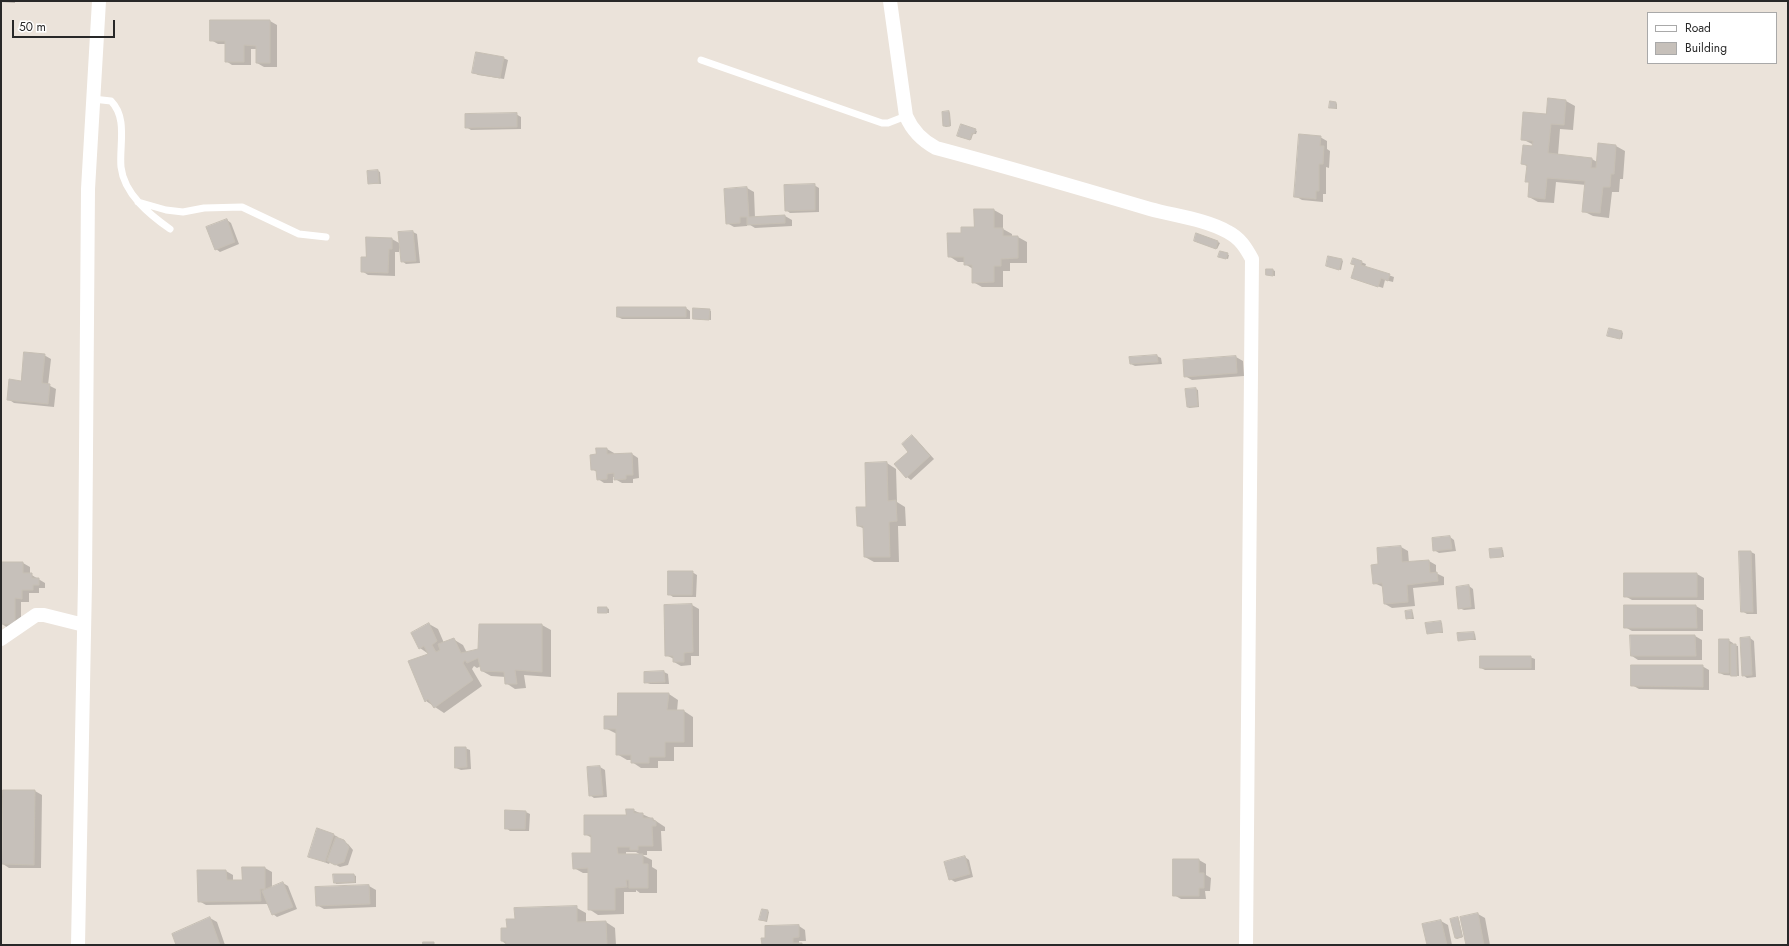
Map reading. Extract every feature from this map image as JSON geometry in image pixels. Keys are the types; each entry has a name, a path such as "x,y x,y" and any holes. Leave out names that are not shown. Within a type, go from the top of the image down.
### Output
{"street":[{"path":"78,945 84,625 88,189 99,1"},
{"path":"890,1 906,116 914,130 928,143 936,148 1210,225 1229,232 1242,242 1252,259 1246,945"},
{"path":"1,639 36,615 44,615 84,625"}],"lane":[{"path":"701,60 882,123 888,123 906,116"},
{"path":"93,99 112,101 118,110 121,124 121,168 123,176 138,202 152,217 170,228"},
{"path":"138,202 166,210 183,212 204,208 242,207 299,234 326,237"}],"building":[{"path":"210,20 270,20 270,63 256,63 256,46 244,45 244,62 225,62 225,41 210,41"},
{"path":"476,52 504,57 500,78 472,73"},
{"path":"1548,98 1566,100 1564,125 1551,124 1548,153 1592,158 1591,168 1596,168 1598,143 1616,145 1614,174 1611,174 1610,187 1603,187 1600,213 1582,212 1585,181 1547,178 1545,199 1528,197 1529,182 1525,182 1527,165 1521,164 1523,145 1532,146 1533,141 1521,140 1523,112 1546,114"},
{"path":"1330,101 1336,102 1336,108 1329,108"},
{"path":"949,111 950,126 943,126 942,112"},
{"path":"517,113 517,127 465,128 465,114"},
{"path":"961,124 976,129 974,134 972,133 970,140 957,136"},
{"path":"1299,134 1321,136 1320,146 1324,146 1323,164 1319,164 1319,191 1316,191 1316,199 1294,197"},
{"path":"378,170 379,183 368,184 367,171"},
{"path":"815,184 815,210 785,211 784,185"},
{"path":"747,187 749,217 785,215 785,223 747,225 747,217 740,217 740,223 726,224 724,189"},
{"path":"974,209 994,209 994,228 1003,228 1003,236 1018,236 1018,258 1001,259 1001,266 994,266 994,282 972,283 972,265 964,265 964,257 948,257 947,233 961,233 961,227 974,227"},
{"path":"227,219 235,242 215,250 206,227"},
{"path":"413,231 416,261 401,262 398,232"},
{"path":"1196,233 1218,241 1216,249 1194,241"},
{"path":"366,237 392,238 392,249 389,249 388,273 361,272 361,257 366,257"},
{"path":"1220,251 1228,253 1226,259 1218,257"},
{"path":"1328,256 1342,259 1339,270 1326,266"},
{"path":"1353,258 1362,261 1361,265 1390,274 1388,281 1381,278 1378,287 1351,278 1355,265 1351,264"},
{"path":"1266,269 1273,269 1273,276 1266,275"},
{"path":"617,307 686,307 686,317 617,317"},
{"path":"693,308 710,309 709,320 693,319"},
{"path":"1609,328 1622,331 1620,339 1607,336"},
{"path":"24,352 45,354 42,383 50,384 48,404 7,400 9,379 21,381"},
{"path":"1157,355 1158,362 1130,364 1129,357"},
{"path":"1236,356 1237,373 1184,377 1183,360"},
{"path":"1196,388 1198,406 1187,407 1185,389"},
{"path":"912,435 930,456 906,478 894,464 908,452 902,444"},
{"path":"596,448 607,448 607,454 632,453 633,475 626,475 626,479 614,480 614,473 607,474 607,479 597,480 596,470 591,470 590,455 596,454"},
{"path":"887,462 888,501 896,500 897,521 889,522 890,557 864,557 863,526 857,526 856,507 866,507 865,463"},
{"path":"1450,536 1452,549 1433,551 1432,538"},
{"path":"1401,546 1402,562 1429,560 1430,573 1437,572 1438,581 1407,585 1408,602 1384,604 1382,583 1373,584 1371,565 1378,564 1377,548"},
{"path":"1502,548 1502,557 1490,558 1489,549"},
{"path":"1739,551 1751,551 1753,612 1741,612"},
{"path":"1,562 23,562 23,573 32,573 32,578 39,578 39,585 33,585 33,590 22,590 22,599 15,598 15,624 1,624"},
{"path":"668,571 693,571 692,595 668,595"},
{"path":"1624,573 1697,573 1697,597 1624,597"},
{"path":"1469,585 1471,607 1458,609 1456,587"},
{"path":"692,604 693,652 684,653 684,662 673,662 673,656 665,656 664,605"},
{"path":"1624,605 1696,605 1697,628 1624,628"},
{"path":"598,607 607,607 607,613 598,613"},
{"path":"1412,610 1412,618 1406,619 1405,611"},
{"path":"1441,621 1442,632 1427,634 1425,623"},
{"path":"429,623 437,641 432,645 436,652 440,650 438,644 454,638 461,653 478,649 479,624 542,624 542,672 515,670 517,684 505,684 504,672 481,671 478,658 467,663 465,660 463,663 473,680 434,708 428,699 425,702 408,661 428,654 424,646 419,649 411,633"},
{"path":"1474,632 1474,639 1458,641 1457,633"},
{"path":"1630,635 1695,635 1696,656 1631,656"},
{"path":"1750,637 1752,675 1742,676 1740,638"},
{"path":"1719,639 1729,639 1729,673 1719,673"},
{"path":"1731,644 1736,644 1737,676 1731,676"},
{"path":"1480,656 1531,656 1531,668 1480,668"},
{"path":"1631,665 1703,665 1703,687 1631,686"},
{"path":"664,671 665,682 644,683 644,672"},
{"path":"618,693 669,693 667,710 684,710 684,742 665,742 665,757 649,757 649,763 631,763 631,755 616,755 616,729 604,729 604,716 617,716"},
{"path":"455,747 466,747 467,767 455,768"},
{"path":"600,766 603,795 589,796 587,767"},
{"path":"3,790 35,790 34,865 2,864"},
{"path":"626,809 634,809 634,813 643,813 643,818 653,818 653,821 656,821 656,826 652,826 653,846 638,846 638,850 630,850 630,847 617,847 618,854 643,854 643,864 648,864 648,888 629,888 629,880 626,880 627,887 615,888 615,910 588,910 588,868 573,869 572,853 591,853 591,835 584,835 584,815 626,815"},
{"path":"505,810 526,811 525,829 505,829"},
{"path":"317,828 334,834 325,862 308,857"},
{"path":"336,837 344,840 349,847 344,862 335,865 327,861"},
{"path":"965,856 970,874 949,880 944,862"},
{"path":"1173,859 1199,859 1199,873 1204,873 1204,888 1199,888 1199,896 1173,896"},
{"path":"242,867 265,867 265,889 260,889 261,901 198,902 197,870 226,870 227,880 242,880"},
{"path":"333,874 354,874 355,882 334,883"},
{"path":"283,882 293,907 272,915 262,891"},
{"path":"369,885 370,904 316,906 315,887"},
{"path":"577,906 577,922 606,921 607,945 506,945 506,941 501,941 501,928 507,928 506,919 515,919 514,908"},
{"path":"762,909 768,910 766,921 759,920"},
{"path":"1478,913 1484,945 1466,945 1460,917"},
{"path":"210,917 220,945 176,945 172,934"},
{"path":"1458,917 1462,937 1455,938 1450,919"},
{"path":"1441,920 1447,945 1427,945 1422,924"},
{"path":"799,925 799,937 793,938 793,943 802,943 802,945 762,945 761,938 765,938 765,926"},
{"path":"423,942 434,942 434,945 423,945"}]}
